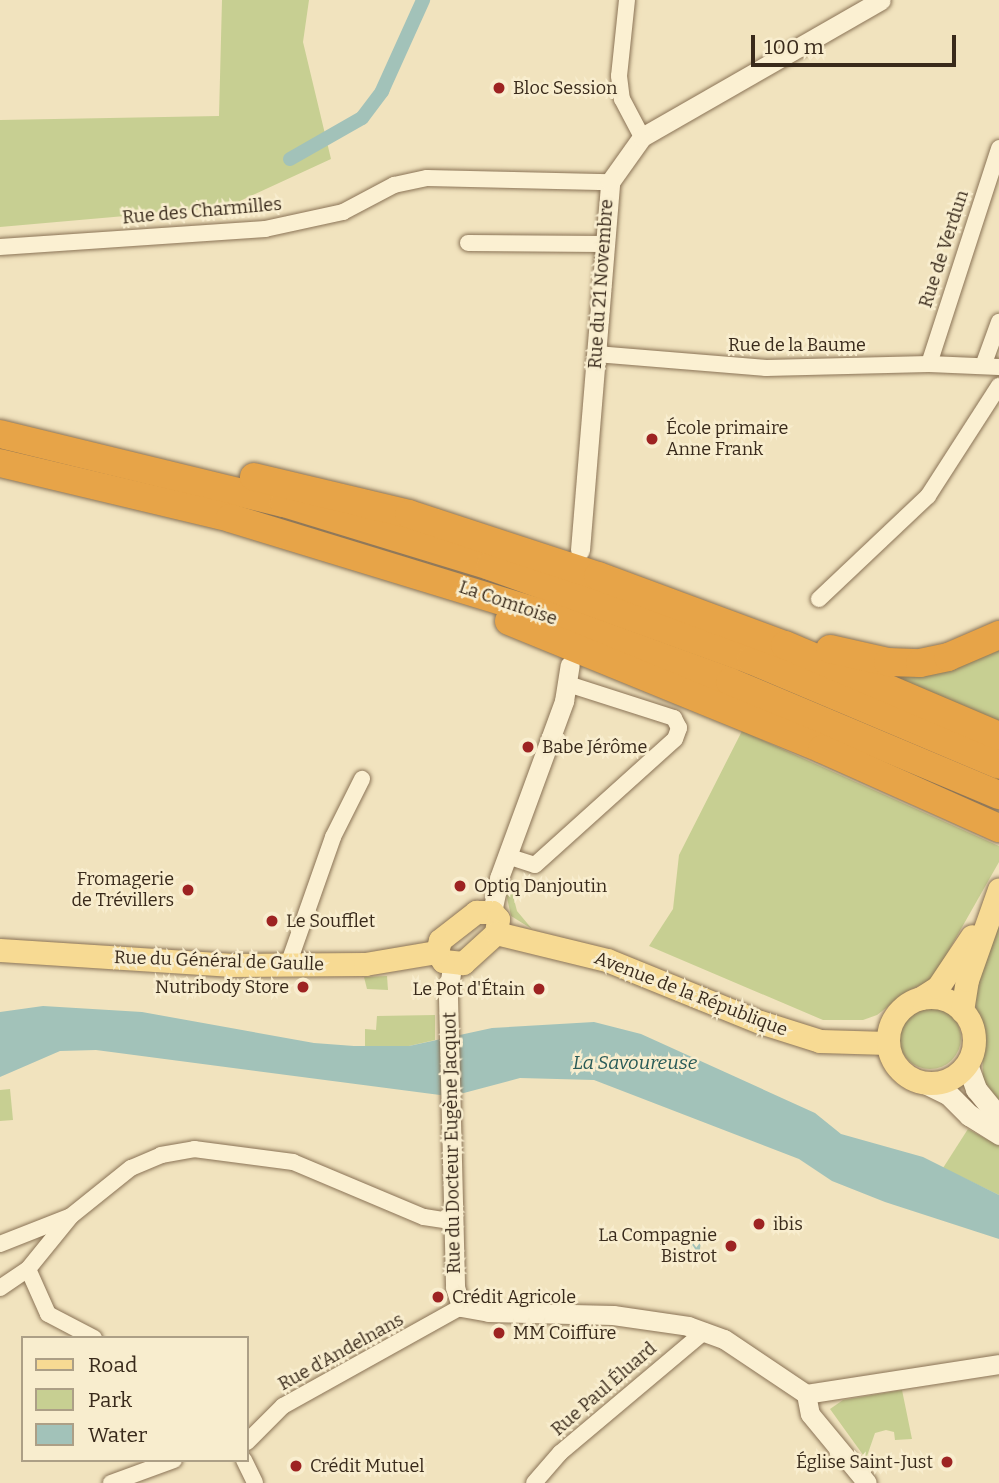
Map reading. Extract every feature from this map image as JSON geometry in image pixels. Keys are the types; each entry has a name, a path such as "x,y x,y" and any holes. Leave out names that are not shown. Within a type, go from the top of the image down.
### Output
{"highway":[{"path":"1,434 246,475 372,504 485,538 715,618 999,736"},
{"name":"La Comtoise","path":"1,434 271,500 490,566 763,664 999,765"},
{"name":"La Comtoise","path":"0,463 230,518 432,578 661,655 999,795"},
{"path":"230,518 494,615 822,749 999,828"},
{"path":"715,618 897,663 940,659 999,635"}],"main road":[{"path":"994,900 938,986 897,1014 888,1043 902,1072 948,1094 969,1115 999,1134"},
{"path":"962,1011 967,980 994,900"},
{"path":"476,912 494,922 463,963 444,959 440,940 476,912"},
{"name":"Avenue de la République","path":"494,922 607,960 760,1023 820,1041 888,1043"},
{"name":"Rue du Général de Gaulle","path":"0,950 288,965 444,959"},
{"path":"921,998 944,999 962,1011 974,1037 967,1064 953,1077 925,1083"},
{"path":"967,1064 976,1089 999,1116"}],"street":[{"path":"627,0 619,76 622,99 642,137"},
{"name":"Rue du 21 Novembre","path":"580,550 603,244 610,182 624,156 642,137 881,0"},
{"name":"Rue de Verdun","path":"929,364 999,148"},
{"name":"Rue des Charmilles","path":"0,247 265,229 343,212 394,185 427,178 610,182"},
{"path":"468,243 603,244"},
{"path":"991,367 999,322"},
{"name":"Rue de la Baume","path":"596,354 765,368 929,364 991,367"},
{"path":"819,599 928,496 999,386"},
{"path":"494,922 507,856 569,674 674,718 679,728 675,739 535,865 507,856"},
{"path":"288,965 333,836 362,779"},
{"name":"Rue du Docteur Eugène Jacquot","path":"444,959 449,1032 455,1287 461,1307"},
{"path":"0,1288 28,1269 71,1216 131,1168 161,1155 194,1149 293,1162 424,1217 454,1222"},
{"path":"0,1244 71,1216"},
{"path":"28,1269 47,1314 90,1336"},
{"path":"461,1307 488,1312 613,1315 705,1331 742,1349 806,1394 810,1414 867,1483"},
{"name":"Rue d'Andelnans","path":"248,1441 283,1406 461,1307"},
{"name":"Rue Paul Éluard","path":"534,1483 560,1452 705,1331"},
{"path":"806,1394 999,1364"},
{"path":"111,1483 169,1462"},
{"path":"245,1462 255,1483"}],"green space":[{"path":"222,0 309,0 303,42 331,159 227,207 0,227 0,120 219,116"},
{"path":"999,644 999,722 870,669"},
{"path":"742,731 999,846 999,862 932,980 908,991 877,1015 863,1020 823,1020 649,946 673,909 679,855"},
{"path":"504,884 510,884 517,911 532,929 511,916"},
{"path":"999,924 999,1100 983,1080 982,1035 973,994 974,980"},
{"path":"387,976 388,990 367,989 364,977"},
{"path":"924,1007 936,1007 952,1016 959,1026 959,1050 952,1060 936,1069 924,1069 913,1064 904,1055 899,1044 899,1032 904,1021 913,1012"},
{"path":"435,1015 435,1040 409,1046 365,1046 365,1029 376,1030 377,1016"},
{"path":"10,1089 13,1120 0,1121 0,1090"},
{"path":"968,1129 999,1146 999,1195 943,1168"},
{"path":"902,1390 912,1439 895,1440 894,1432 886,1430 875,1433 866,1459 830,1409 843,1400"}],"water":[{"name":"La Savoureuse","path":"43,1006 142,1012 314,1043 354,1046 409,1046 492,1028 594,1022 641,1034 815,1113 841,1134 923,1157 999,1195 999,1239 885,1202 832,1181 799,1159 594,1080 520,1078 460,1094 440,1095 96,1050 60,1051 0,1077 0,1012"},
{"path":"693,1230 702,1231 699,1255 690,1254"}],"waterway":[{"path":"290,159 362,118 382,91 423,0"}],"place":[{"name":"Bloc Session","path":"499,88"},
{"name":"École primaire Anne Frank","path":"652,439"},
{"name":"Babe Jérôme","path":"528,747"},
{"name":"Optiq Danjoutin","path":"460,886"},
{"name":"Fromagerie de Trévillers","path":"188,890"},
{"name":"Le Soufflet","path":"272,921"},
{"name":"Nutribody Store","path":"303,987"},
{"name":"Le Pot d'Étain","path":"539,989"},
{"name":"ibis","path":"759,1224"},
{"name":"La Compagnie Bistrot","path":"731,1246"},
{"name":"Crédit Agricole","path":"438,1297"},
{"name":"MM Coiffure","path":"499,1333"},
{"name":"Église Saint-Just","path":"947,1462"},
{"name":"Crédit Mutuel","path":"296,1466"}]}
